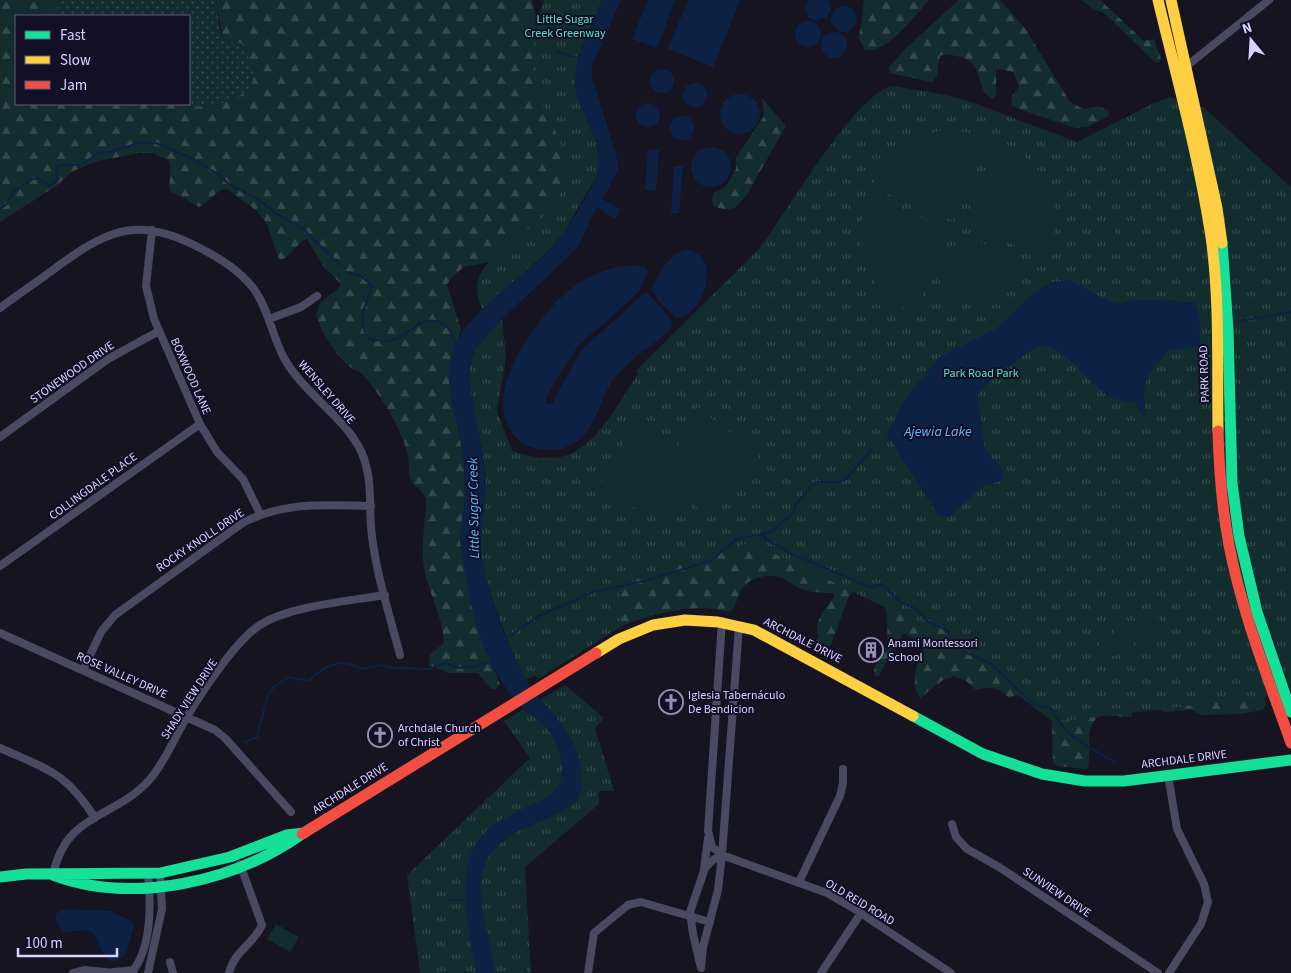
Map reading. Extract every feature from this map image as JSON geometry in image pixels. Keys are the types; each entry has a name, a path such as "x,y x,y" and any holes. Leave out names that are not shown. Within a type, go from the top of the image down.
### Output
{"street":[{"name":"PARK ROAD","path":"1158,0 1177,76 1205,205 1214,267 1220,479 1228,543 1242,598 1291,744"},
{"name":"PARK ROAD","path":"1171,0 1217,208 1222,239 1227,295 1232,482 1237,524 1254,609 1291,712"},
{"path":"1177,76 1185,67 1269,0"},
{"name":"WENSLEY DRIVE","path":"0,308 98,239 123,231 152,230 184,240 232,267 254,290 269,319 287,363 345,429 360,449 369,474 374,545 400,654"},
{"name":"BOXWOOD LANE","path":"152,230 147,270 149,306 200,424 217,452 243,479 260,514"},
{"path":"269,319 301,307 317,296"},
{"name":"STONEWOOD DRIVE","path":"0,437 108,359 159,331"},
{"name":"COLLINGDALE PLACE","path":"0,566 200,424"},
{"name":"ROCKY KNOLL DRIVE","path":"83,670 101,632 115,615 238,526 260,514 289,506 305,504 371,506"},
{"name":"SHADY VIEW DRIVE","path":"53,875 63,844 75,830 128,798 150,778 188,716 241,641 261,624 300,610 385,595"},
{"name":"ARCHDALE DRIVE","path":"53,875 92,886 114,888 156,886 292,844 306,832 619,639 642,628 664,621 686,618 722,621 754,630 997,760 1042,774 1085,780 1124,781 1291,760"},
{"path":"702,971 690,916 703,872 708,831 722,621"},
{"path":"702,971 703,947 710,922 722,855 739,626"},
{"name":"ROSE VALLEY DRIVE","path":"0,633 205,724 225,738 290,812"},
{"path":"0,748 63,778 82,796 95,818"},
{"path":"800,882 840,796 844,783 843,769"},
{"path":"1168,775 1177,829 1204,884 1208,902 1201,924 1169,973"},
{"name":"SUNVIEW DRIVE","path":"952,824 956,838 968,849 1008,872 1158,973"},
{"path":"708,831 712,847 722,855"},
{"path":"703,872 708,863 722,855"},
{"name":"OLD REID ROAD","path":"722,855 827,893 861,913 951,973"},
{"path":"230,973 232,961 260,932 262,925 239,860"},
{"name":"ARCHDALE DRIVE","path":"0,877 26,874 148,874 239,860"},
{"path":"73,973 84,970 105,973 132,971 140,962 160,873"},
{"path":"148,874 156,886 162,909 158,935 148,973"},
{"path":"588,973 594,933 628,905 650,903 710,922"},
{"path":"820,973 861,913"},
{"path":"147,932 158,935"},
{"path":"170,962 173,973"}],"green space":[{"path":"0,0 58,0 57,15 15,15 15,105 179,105 195,107 215,105 234,99 252,87 254,75 248,53 241,43 228,42 223,39 216,0 532,0 572,159 564,188 539,227 495,261 464,267 450,279 447,285 461,329 450,368 450,385 464,461 465,500 460,542 482,641 500,684 496,689 491,689 478,673 448,673 429,665 430,654 444,643 441,624 426,578 423,560 426,499 410,478 407,451 389,411 363,375 350,367 340,357 318,322 317,310 319,305 341,284 323,266 307,239 300,243 288,256 279,260 267,224 257,211 227,189 219,191 199,207 171,192 169,160 152,153 140,153 98,161 73,171 56,186 0,222"},
{"path":"58,0 216,0 220,32 228,42 241,43 251,58 254,76 252,88 225,103 195,107 179,105 190,105 190,15 57,15"},
{"name":"Little Sugar Creek Greenway","path":"544,0 602,0 578,58 600,162 597,175 565,231 547,252 482,310 477,291 480,275 489,262 544,214 556,201 564,186 566,161 563,149 541,102 533,68 534,45"},
{"path":"864,0 929,0 891,40 873,50 865,50 859,39"},
{"path":"959,0 1000,0 1025,28 1070,102 1083,109 1098,106 1108,110 1109,116 1087,127 1075,128 1016,108 1012,106 1011,98 1019,86 1013,72 1000,69 996,71 996,95 993,99 983,89 972,64 966,59 954,56 940,56 937,76 932,82 890,73 889,67 907,47"},
{"path":"1081,0 1100,0 1144,41 1154,39 1161,59 1159,62 1155,62 1104,13 1092,8"},
{"name":"Park Road Park","path":"893,86 942,94 974,103 1077,142 1154,103 1170,97 1204,108 1291,187 1291,691 1263,697 1062,721 942,619 915,622 750,542 620,585 622,626 538,679 535,675 524,681 495,606 482,560 480,541 486,484 485,469 471,396 471,363 475,350 502,319 506,358 497,411 512,451 535,457 550,458 565,456 579,449 602,428 638,374 636,371 759,249 822,157 860,109 878,93"},
{"path":"762,98 786,126 746,196 736,207 728,210 715,207 712,201 714,192 723,189 728,183 736,169 736,157 764,116"},
{"path":"953,130 988,137 956,218 951,220 871,187 885,163 903,146 926,134"},
{"path":"998,141 1015,150 1029,161 1048,186 1053,201 1055,218 1050,254 1045,257 968,227 965,221"},
{"path":"867,196 948,228 950,234 920,303 911,312 882,291 872,278 865,263 861,248 860,231"},
{"path":"1108,223 1121,240 1110,248 1097,231"},
{"path":"964,235 1022,260 1006,284 986,298 962,302 935,296 959,237"},
{"path":"697,407 759,454 759,460 746,476 705,515 686,498 673,521 617,502 601,493 600,486 636,420 647,424 675,451"},
{"path":"503,492 698,524 1260,680 1266,705 1262,710 1241,714 1202,715 1192,710 1164,712 1154,708 1132,709 1132,717 1100,715 1095,720 1090,732 1088,767 1086,769 1057,766 1053,762 1052,721 1018,695 1009,698 1006,694 994,688 976,690 966,681 954,676 943,680 920,698 915,686 915,680 923,648 921,643 903,633 878,677 875,676 874,669 885,652 888,636 886,607 855,591 849,596 831,645 823,650 817,650 814,647 819,637 817,626 820,616 834,597 833,593 808,591 784,579 772,576 757,578 748,582 740,592 735,606 730,612 702,608 674,610 622,626 618,625"},
{"path":"1160,618 1164,632 1139,638 1135,624"},
{"path":"1128,626 1134,651 1120,654 1114,629"},
{"path":"1111,630 1117,655 1103,659 1097,634"},
{"path":"565,685 604,718 595,728 614,791 599,791 599,804 525,867 531,973 420,973 407,875 530,758 504,721"},
{"path":"276,924 299,937 290,952 267,939"}],"water":[{"name":"Little Sugar Creek","path":"602,0 621,0 592,66 592,76 618,162 618,169 603,199 620,210 615,219 597,207 581,241 574,251 503,319 475,349 471,361 470,376 474,412 485,468 486,482 481,548 488,586 502,628 520,668 529,684 569,736 577,750 581,767 581,788 576,800 566,809 515,833 499,845 487,860 481,880 481,890 483,913 495,973 476,973 466,914 466,874 470,856 479,839 493,825 551,795 561,780 562,762 556,743 546,727 518,704 495,671 483,646 474,618 461,546 465,476 462,447 450,388 450,360 462,333 472,320 496,296 553,246 581,205 597,175 599,164 598,152 577,96 575,74 584,41"},
{"path":"648,0 675,0 657,48 632,39"},
{"path":"688,0 740,0 713,67 668,49"},
{"path":"808,0 828,0 831,10 827,17 815,21 808,17 805,9"},
{"path":"844,6 853,10 857,19 853,28 844,32 835,28 831,19 835,10"},
{"path":"808,21 817,25 821,34 817,43 808,47 799,43 795,34 799,25"},
{"path":"834,32 843,36 847,45 843,54 834,58 825,54 821,45 825,36"},
{"path":"662,69 671,72 674,81 671,90 662,93 653,90 650,81 653,72"},
{"path":"690,83 700,83 707,90 707,100 700,107 690,107 683,100 683,90"},
{"path":"740,94 754,100 760,114 754,128 740,134 726,128 720,114 726,100"},
{"path":"648,103 657,106 660,115 657,124 648,127 639,124 636,115 639,106"},
{"path":"682,116 691,119 694,128 691,137 682,140 673,137 670,128 673,119"},
{"path":"711,147 725,153 731,167 725,181 711,187 697,181 691,167 697,153"},
{"path":"648,149 659,150 656,191 645,190"},
{"path":"674,166 683,166 679,213 671,213"},
{"path":"688,250 699,255 705,264 707,275 705,287 701,299 694,309 685,316 676,318 661,304 651,289 670,259"},
{"path":"635,265 645,267 648,271 639,292 578,346 546,397 546,403 552,404 581,350 645,293 648,293 672,321 671,329 630,362 616,376 592,424 582,438 566,447 555,450 540,449 524,444 511,431 504,414 504,395 509,374 518,354 531,333 544,315 579,283 610,269"},
{"name":"Ajewia Lake","path":"1067,280 1109,302 1121,304 1134,300 1171,300 1195,303 1199,313 1200,344 1192,348 1169,350 1148,375 1144,391 1145,416 1138,411 1136,403 1110,397 1103,392 1065,356 1055,350 1046,346 1031,350 995,377 978,394 985,450 1002,469 1004,480 981,487 949,517 938,515 887,434 905,399 939,357 997,328 1034,292 1053,282"},
{"path":"63,909 111,911 133,922 126,955 116,961 110,961 106,958 96,937 91,932 63,932 56,922 56,914"}],"waterway":[{"path":"556,51 580,59"},
{"path":"0,209 6,205 14,191 33,179 38,178 50,186 57,181 56,168 60,165 82,165 98,153 110,152 139,143 156,143 191,158 218,174 230,185 255,197 274,212 303,229 340,265"},
{"path":"347,272 361,276 372,286 362,316 362,322 368,338 382,341 393,340 402,337 424,322 437,321 442,323 451,332 456,346"},
{"path":"1241,321 1291,312"},
{"path":"887,440 892,437"},
{"path":"507,638 537,617 593,592 644,581 710,561 737,539 772,532 794,512 795,506 813,484 818,482 839,482 846,479 872,449"},
{"path":"762,534 770,542 788,552 862,584 871,587 881,584 902,603 916,609 927,621 948,631 955,646 960,650 991,664 1034,705 1051,708 1063,727 1070,734 1086,746 1115,762"},
{"path":"246,742 257,737 268,695 274,687 288,677 309,681 327,667 340,663 355,665 362,669 382,665 394,668 429,669 446,663 464,668 493,662"},
{"path":"450,900 468,900"}],"traffic: fast":[{"path":"1222,243 1228,330 1232,483 1239,536 1257,612 1291,712"},
{"path":"913,716 983,754 1042,774 1085,781 1124,781 1291,760"},
{"path":"0,877 26,874 160,873 230,857 287,835 304,833"},
{"path":"53,875 84,884 116,888 149,888 182,884 246,865 275,851 302,834"}],"traffic: slow":[{"path":"1158,0 1194,148 1211,237 1217,309 1218,431"},
{"path":"1171,0 1217,208 1222,243"},
{"path":"596,653 619,639 653,625 685,620 718,622 754,630 913,716"}],"traffic: jam":[{"path":"1218,431 1223,503 1234,570 1256,645 1291,743"},
{"path":"302,834 596,653"}],"place":[{"name":"Anami Montessori School","path":"871,650"},
{"name":"Iglesia Tabernáculo De Bendicion","path":"671,702"},
{"name":"Archdale Church of Christ","path":"380,735"}]}
